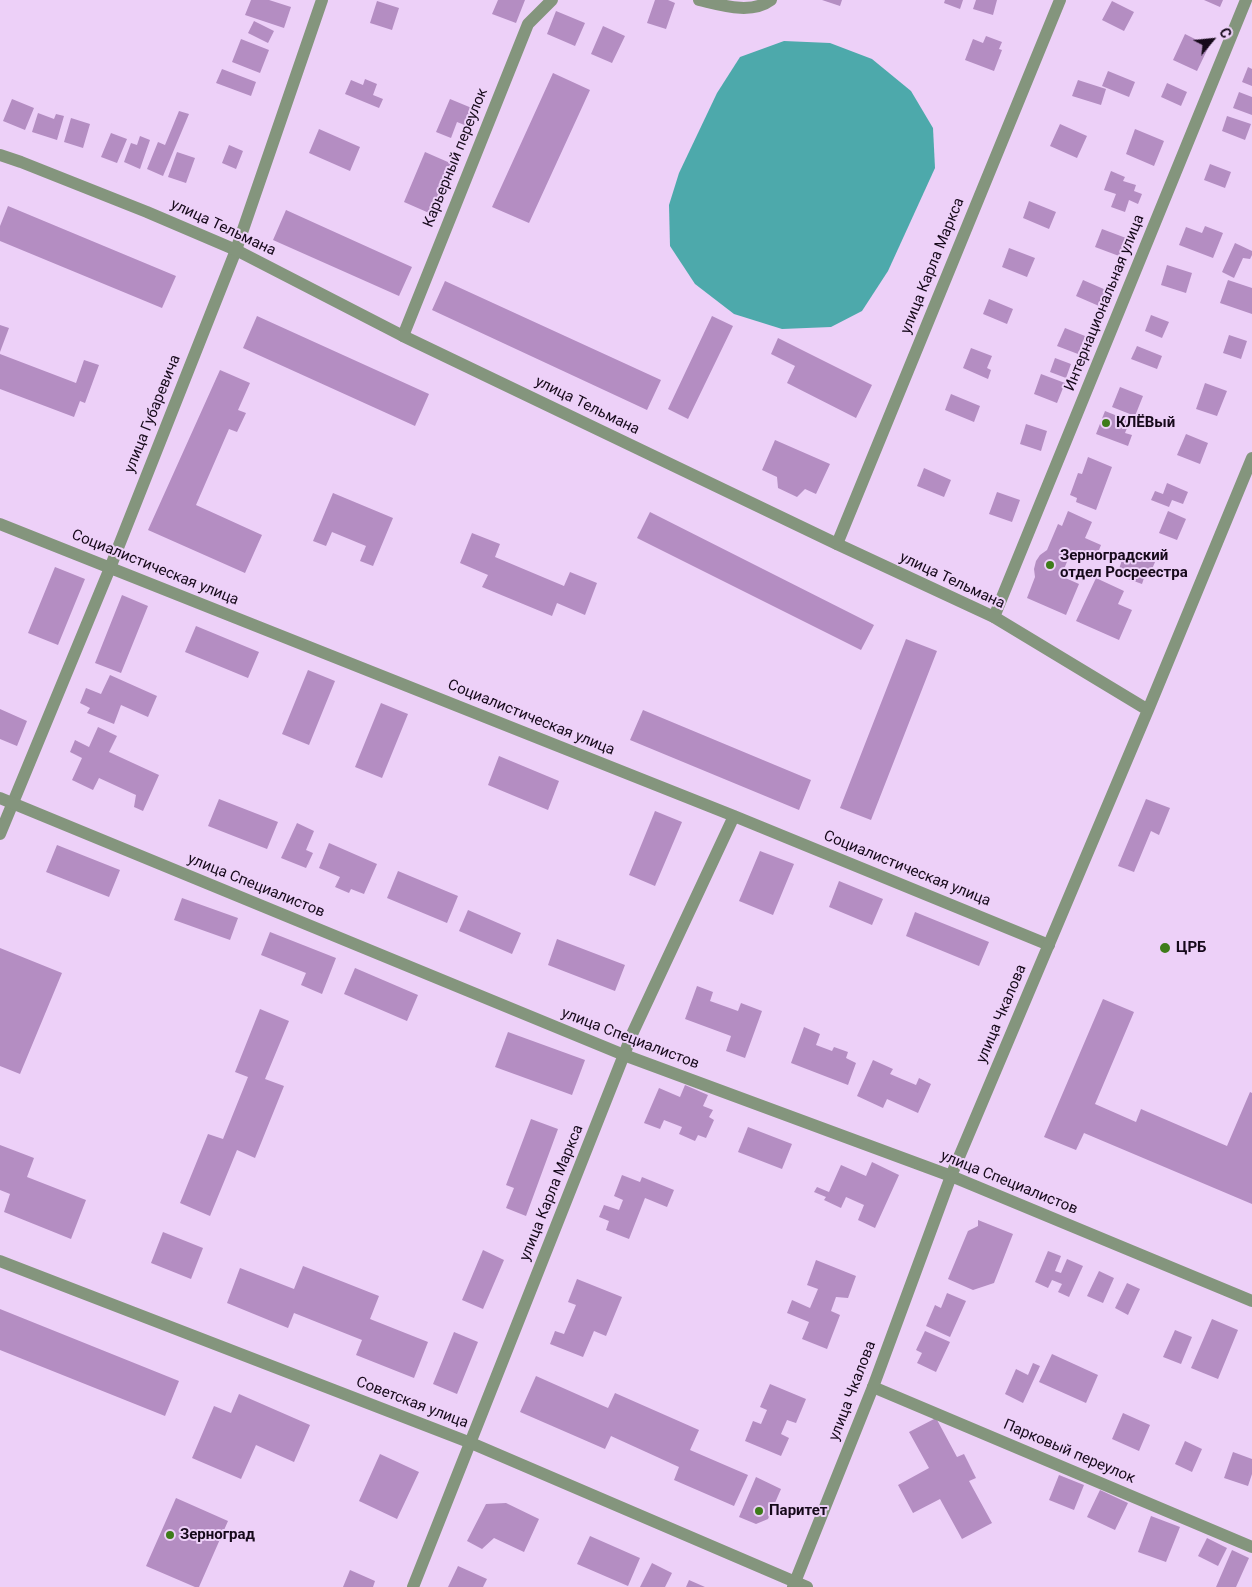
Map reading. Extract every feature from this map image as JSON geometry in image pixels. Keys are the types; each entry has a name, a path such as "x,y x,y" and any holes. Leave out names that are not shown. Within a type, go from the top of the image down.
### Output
{"street":[{"name":"улица Губаревича","path":"0,834 110,568 236,250 322,0"},
{"name":"Карьерный переулок","path":"403,336 528,24 552,0"},
{"path":"699,0 738,8 764,5 771,0"},
{"name":"улица Карла Маркса","path":"837,544 1060,0"},
{"name":"Интернациональная улица","path":"994,617 1246,0"},
{"name":"улица Тельмана","path":"0,155 147,212 236,250 403,336 994,617 1148,710"},
{"name":"улица Чкалова","path":"798,1585 951,1176 1148,710 1252,458"},
{"name":"Социалистическая улица","path":"0,524 734,816 1049,945"},
{"name":"улица Специалистов","path":"0,798 624,1055 951,1176 1252,1301"},
{"name":"улица Карла Маркса","path":"413,1587 624,1055 734,816"},
{"name":"Советская улица","path":"0,1261 471,1443 798,1585"},
{"name":"Парковый переулок","path":"873,1387 1252,1547"}],"shaded area":[{"path":"784,41 830,43 872,59 911,91 933,128 935,168 888,271 862,311 831,327 782,329 734,314 695,284 670,246 669,205 679,173 717,93 740,57"}],"building":[{"path":"251,0 269,0 291,7 284,28 245,15"},
{"path":"498,0 525,0 516,23 492,14"},
{"path":"655,0 668,0 675,3 666,29 647,23"},
{"path":"822,0 842,0 840,6"},
{"path":"945,0 963,0 960,9 944,3"},
{"path":"976,0 997,0 993,15 973,9"},
{"path":"1204,0 1223,0 1220,7"},
{"path":"377,1 399,8 392,30 370,23"},
{"path":"1112,1 1134,12 1124,31 1102,20"},
{"path":"556,11 585,23 575,46 547,34"},
{"path":"254,21 274,31 268,43 248,33"},
{"path":"603,26 625,36 612,63 591,54"},
{"path":"1185,34 1209,46 1197,71 1173,60"},
{"path":"986,36 1002,42 999,49 1002,50 994,71 965,60 973,39 983,43"},
{"path":"241,39 269,50 260,73 232,62"},
{"path":"1248,67 1252,69 1252,86 1242,82"},
{"path":"222,69 256,82 251,96 216,83"},
{"path":"1108,71 1135,82 1129,97 1102,86"},
{"path":"553,73 590,90 529,223 492,207"},
{"path":"365,79 377,84 373,95 383,99 379,108 345,94 351,80 363,85"},
{"path":"1078,80 1106,89 1101,105 1072,96"},
{"path":"1167,83 1187,92 1181,106 1161,97"},
{"path":"1239,92 1252,97 1252,115 1233,108"},
{"path":"12,99 34,108 25,130 3,121"},
{"path":"450,99 479,111 472,128 457,122 451,138 436,132"},
{"path":"179,111 189,114 163,176 147,169 158,142 165,145"},
{"path":"38,113 54,119 56,114 64,116 57,140 32,132"},
{"path":"1227,116 1251,124 1245,140 1222,131"},
{"path":"71,118 90,124 83,148 64,142"},
{"path":"1060,124 1087,136 1077,158 1050,146"},
{"path":"319,129 360,147 350,171 309,153"},
{"path":"1135,129 1164,141 1154,166 1126,154"},
{"path":"111,133 127,139 117,163 101,157"},
{"path":"140,136 150,140 140,169 124,162 131,143 137,145"},
{"path":"229,145 243,151 236,169 222,163"},
{"path":"177,152 195,158 186,183 168,177"},
{"path":"425,152 457,166 436,216 404,202"},
{"path":"1210,164 1231,172 1225,188 1204,180"},
{"path":"1111,171 1125,177 1123,181 1136,185 1134,191 1142,194 1138,204 1129,200 1125,212 1111,207 1116,194 1104,190"},
{"path":"1029,201 1056,212 1049,229 1023,218"},
{"path":"8,206 176,276 162,308 0,241 0,226"},
{"path":"286,210 412,267 399,296 273,240"},
{"path":"1205,226 1223,233 1213,258 1179,245 1186,227 1202,233"},
{"path":"1102,229 1126,238 1119,256 1095,247"},
{"path":"1235,243 1252,251 1252,255 1250,259 1243,258 1234,278 1222,272"},
{"path":"1009,248 1035,258 1027,277 1002,267"},
{"path":"1167,265 1192,273 1186,293 1161,285"},
{"path":"1083,280 1106,290 1099,306 1076,296"},
{"path":"1228,280 1252,288 1252,314 1220,303"},
{"path":"445,281 661,380 647,410 432,310"},
{"path":"989,299 1013,309 1007,324 983,314"},
{"path":"1151,315 1169,322 1162,338 1145,331"},
{"path":"257,316 429,394 415,426 243,348"},
{"path":"712,316 733,326 688,419 668,409"},
{"path":"0,325 9,328 0,352"},
{"path":"1065,328 1085,336 1078,354 1057,346"},
{"path":"1229,335 1247,341 1241,359 1223,353"},
{"path":"778,338 872,385 856,418 787,383 795,366 771,354"},
{"path":"1137,346 1162,356 1157,369 1131,359"},
{"path":"971,348 992,356 987,368 991,370 988,379 963,368"},
{"path":"0,354 76,383 84,360 99,365 85,403 80,401 74,417 0,389"},
{"path":"1055,358 1071,364 1066,378 1050,372"},
{"path":"220,370 250,383 238,410 246,413 237,432 229,429 196,505 262,535 245,573 148,530"},
{"path":"1041,374 1065,383 1057,403 1034,394"},
{"path":"1205,383 1227,391 1217,416 1196,409"},
{"path":"1120,387 1143,396 1135,416 1112,407"},
{"path":"951,394 980,406 974,422 945,410"},
{"path":"1105,411 1130,421 1125,433 1132,435 1128,446 1096,434"},
{"path":"1026,424 1047,431 1041,451 1020,444"},
{"path":"1186,434 1208,443 1200,464 1177,455"},
{"path":"775,440 830,464 816,494 805,489 797,497 778,488 777,477 762,470"},
{"path":"1088,457 1112,467 1096,510 1076,502 1077,498 1070,495 1078,473 1082,474"},
{"path":"924,468 951,480 944,497 917,486"},
{"path":"1167,483 1188,492 1183,504 1172,500 1169,507 1151,500 1155,491 1163,494"},
{"path":"997,492 1020,500 1012,522 989,514"},
{"path":"333,493 393,518 373,566 360,561 366,546 332,532 326,546 313,541"},
{"name":"Зерноградский отдел Росреестра","path":"1068,511 1092,522 1085,538 1101,545 1095,560 1072,550 1061,576 1079,584 1066,615 1027,598 1035,577 1036,561 1047,550 1058,524 1062,526"},
{"path":"1168,511 1186,519 1177,540 1159,533"},
{"path":"650,512 874,625 861,650 637,538"},
{"path":"472,533 500,544 495,557 564,586 570,572 597,583 585,615 557,603 552,616 482,587 488,575 460,563"},
{"path":"1134,554 1155,562 1152,569 1156,570 1153,578 1145,575 1142,584 1117,575 1122,560 1130,563"},
{"path":"55,567 85,579 58,645 28,633"},
{"path":"1096,578 1124,591 1118,604 1132,610 1119,640 1076,621"},
{"path":"122,595 148,606 121,673 95,663"},
{"path":"196,626 259,652 248,678 185,652"},
{"path":"906,639 937,651 871,820 840,808"},
{"path":"308,670 335,681 309,745 282,734"},
{"path":"110,675 157,696 148,717 121,705 114,724 87,713 90,708 80,703 86,688 101,694"},
{"path":"381,703 408,714 382,778 355,767"},
{"path":"0,709 27,721 17,746 0,739"},
{"path":"643,710 811,780 799,810 630,740"},
{"path":"98,727 117,736 109,752 159,775 143,811 134,807 136,795 99,778 93,790 72,780 82,758 70,752 75,740 89,747"},
{"path":"499,756 559,781 548,810 488,785"},
{"path":"219,799 278,822 267,849 208,826"},
{"path":"1146,799 1170,808 1159,835 1151,831 1134,872 1118,866"},
{"path":"655,811 682,822 655,886 629,875"},
{"path":"297,823 314,831 306,850 313,853 306,868 281,858"},
{"path":"329,843 377,864 364,894 351,889 349,893 335,887 340,877 319,868"},
{"path":"57,845 120,870 109,897 46,872"},
{"path":"760,851 794,864 773,915 739,901"},
{"path":"398,871 458,896 447,923 387,898"},
{"path":"839,881 883,899 872,925 829,907"},
{"path":"182,898 238,918 230,940 174,920"},
{"path":"468,910 521,933 512,954 459,931"},
{"path":"915,912 989,942 979,966 906,936"},
{"path":"270,932 336,958 322,994 301,985 306,973 261,955"},
{"path":"557,939 625,965 615,991 548,965"},
{"path":"0,948 62,973 20,1074 0,1066"},
{"path":"355,968 418,995 407,1021 344,994"},
{"path":"697,986 713,992 710,1001 738,1011 741,1003 762,1011 745,1058 726,1051 731,1036 685,1019"},
{"path":"1103,999 1134,1012 1095,1104 1136,1122 1141,1109 1227,1146 1250,1092 1252,1093 1252,1204 1084,1133 1076,1150 1044,1137"},
{"path":"260,1009 289,1021 265,1079 284,1086 255,1158 237,1150 210,1216 180,1203 208,1134 223,1139 248,1077 235,1072"},
{"path":"804,1027 820,1034 816,1045 832,1051 834,1047 848,1052 846,1058 856,1063 848,1085 791,1063"},
{"path":"508,1032 585,1060 572,1095 495,1067"},
{"path":"873,1060 893,1069 890,1074 916,1085 919,1078 931,1084 918,1113 887,1099 883,1108 857,1096"},
{"path":"685,1085 708,1095 703,1106 713,1110 709,1117 714,1120 706,1138 698,1135 695,1141 679,1134 682,1127 664,1120 660,1129 644,1123 659,1088 680,1097"},
{"path":"531,1119 558,1129 526,1216 506,1208 514,1188 506,1185"},
{"path":"748,1127 792,1144 782,1169 738,1152"},
{"path":"0,1145 34,1158 27,1177 86,1200 71,1239 4,1212 10,1194 0,1190"},
{"path":"872,1162 899,1175 875,1228 858,1220 864,1205 846,1197 841,1208 824,1200 826,1197 814,1192 817,1187 829,1192 841,1165 866,1176"},
{"path":"622,1175 640,1182 642,1177 674,1190 667,1207 645,1198 629,1239 606,1230 609,1221 599,1217 604,1205 619,1210 623,1200 614,1196"},
{"path":"978,1220 1013,1234 994,1283 973,1290 948,1279 968,1231 978,1226"},
{"path":"163,1232 203,1248 191,1279 151,1263"},
{"path":"483,1250 504,1260 483,1309 462,1300"},
{"path":"1048,1251 1061,1256 1055,1271 1061,1273 1067,1259 1083,1266 1069,1297 1058,1292 1062,1284 1052,1280 1048,1288 1035,1282"},
{"path":"816,1260 856,1276 848,1298 836,1297 831,1311 840,1315 827,1349 802,1339 809,1322 787,1313 792,1300 810,1308 818,1289 807,1285"},
{"path":"303,1266 379,1296 370,1319 428,1342 414,1378 356,1355 362,1340 294,1313 288,1328 227,1303 240,1268 294,1289"},
{"path":"1099,1271 1114,1278 1103,1303 1087,1296"},
{"path":"577,1279 622,1297 606,1336 594,1331 583,1357 550,1344 555,1331 564,1334 576,1305 568,1302"},
{"path":"1127,1283 1140,1289 1128,1315 1115,1308"},
{"path":"947,1293 966,1301 950,1337 926,1326 935,1305 941,1308"},
{"path":"0,1309 179,1381 165,1416 0,1350"},
{"path":"1212,1319 1238,1330 1218,1379 1191,1368"},
{"path":"1175,1330 1192,1337 1181,1364 1163,1357"},
{"path":"925,1331 950,1342 936,1372 917,1363 922,1353 916,1350"},
{"path":"454,1332 478,1342 457,1394 433,1384"},
{"path":"1052,1354 1098,1375 1086,1403 1039,1382"},
{"path":"1033,1363 1040,1366 1023,1403 1005,1394 1016,1369 1028,1375"},
{"path":"536,1376 608,1408 615,1393 699,1430 690,1450 748,1475 734,1506 674,1480 679,1467 611,1436 605,1449 520,1412"},
{"path":"770,1384 806,1399 796,1423 787,1420 781,1434 789,1438 781,1456 745,1441 753,1421 761,1424 767,1410 760,1407"},
{"path":"239,1394 310,1425 294,1462 256,1445 241,1479 192,1458 214,1406 231,1413"},
{"path":"1123,1413 1150,1425 1139,1451 1112,1439"},
{"path":"936,1418 957,1457 964,1454 976,1478 969,1481 992,1523 962,1539 940,1499 913,1513 898,1485 929,1468 909,1432"},
{"path":"1185,1441 1202,1449 1192,1472 1175,1464"},
{"path":"1233,1452 1252,1459 1252,1474 1248,1486 1224,1478"},
{"path":"380,1454 419,1472 397,1519 359,1501"},
{"path":"1059,1475 1084,1485 1074,1510 1049,1500"},
{"path":"756,1477 781,1489 768,1519 756,1524 739,1517"},
{"path":"1100,1490 1128,1503 1115,1530 1087,1517"},
{"path":"176,1498 228,1521 199,1587 146,1566"},
{"path":"506,1503 539,1519 524,1552 494,1538 482,1549 467,1541 486,1504"},
{"path":"1151,1516 1180,1527 1166,1562 1138,1552"},
{"path":"590,1536 640,1558 628,1586 577,1564"},
{"path":"1207,1538 1227,1548 1218,1566 1198,1556"},
{"path":"1232,1550 1249,1558 1236,1587 1216,1587"},
{"path":"652,1563 672,1573 665,1587 640,1587"},
{"path":"458,1566 487,1579 483,1587 448,1587"},
{"path":"350,1570 375,1581 373,1587 343,1587"},
{"path":"689,1580 705,1587 686,1587"}],"place":[{"name":"КЛЁВый","path":"1106,423"},
{"name":"Зерноградский отдел Росреестра","path":"1050,565"},
{"name":"ЦРБ","path":"1165,948"},
{"name":"Паритет","path":"759,1511"},
{"name":"Зерноград","path":"170,1535"}]}
